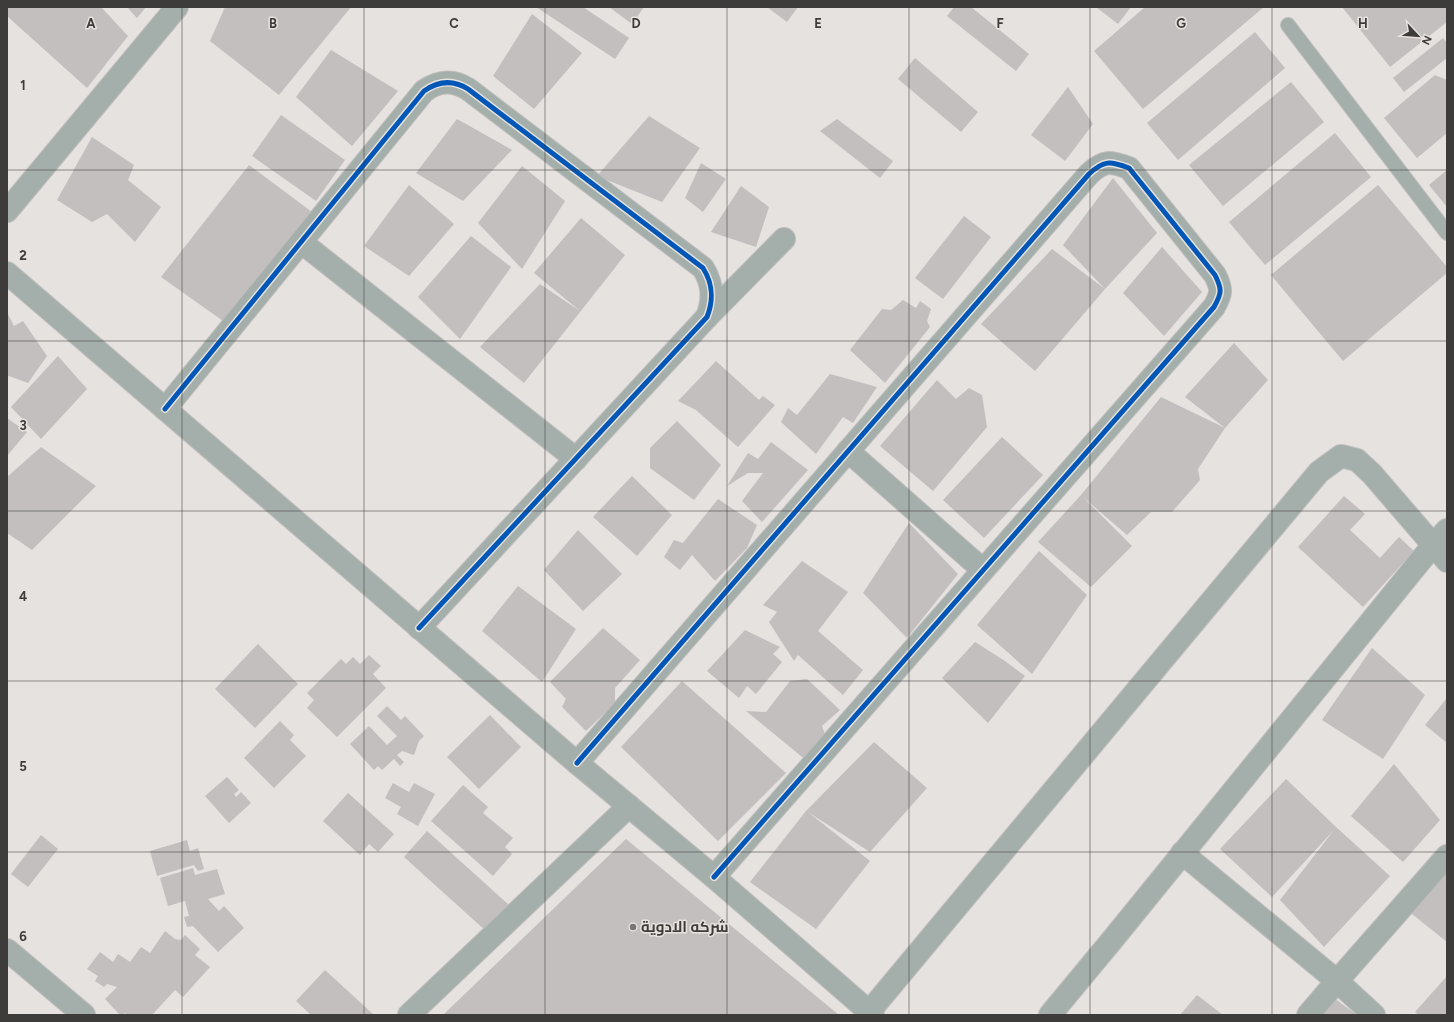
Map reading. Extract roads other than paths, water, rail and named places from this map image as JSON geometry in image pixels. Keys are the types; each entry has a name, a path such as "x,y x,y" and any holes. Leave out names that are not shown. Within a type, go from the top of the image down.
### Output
{"street":[{"path":"7,211 177,7"},
{"path":"165,409 424,91 437,83 453,82 468,88 703,268 708,276 712,298 711,308 707,317"},
{"path":"577,763 1089,174 1098,165 1113,162 1128,168 1215,275 1220,286 1220,296 1214,307 714,877"},
{"path":"420,628 707,317 784,239"},
{"path":"300,242 576,459"},
{"path":"7,273 577,763 714,877 871,1013 1319,472 1341,456 1357,460 1443,545 1182,853 1050,1015"},
{"path":"848,451 983,570"},
{"path":"409,1015 629,806"},
{"path":"1182,853 1337,981 1374,1015"},
{"path":"1308,1015 1447,856"},
{"path":"7,950 84,1015"}],"lane":[{"path":"1288,25 1447,233"}],"place":[{"name":"شركه الادوية","path":"633,927"}]}
